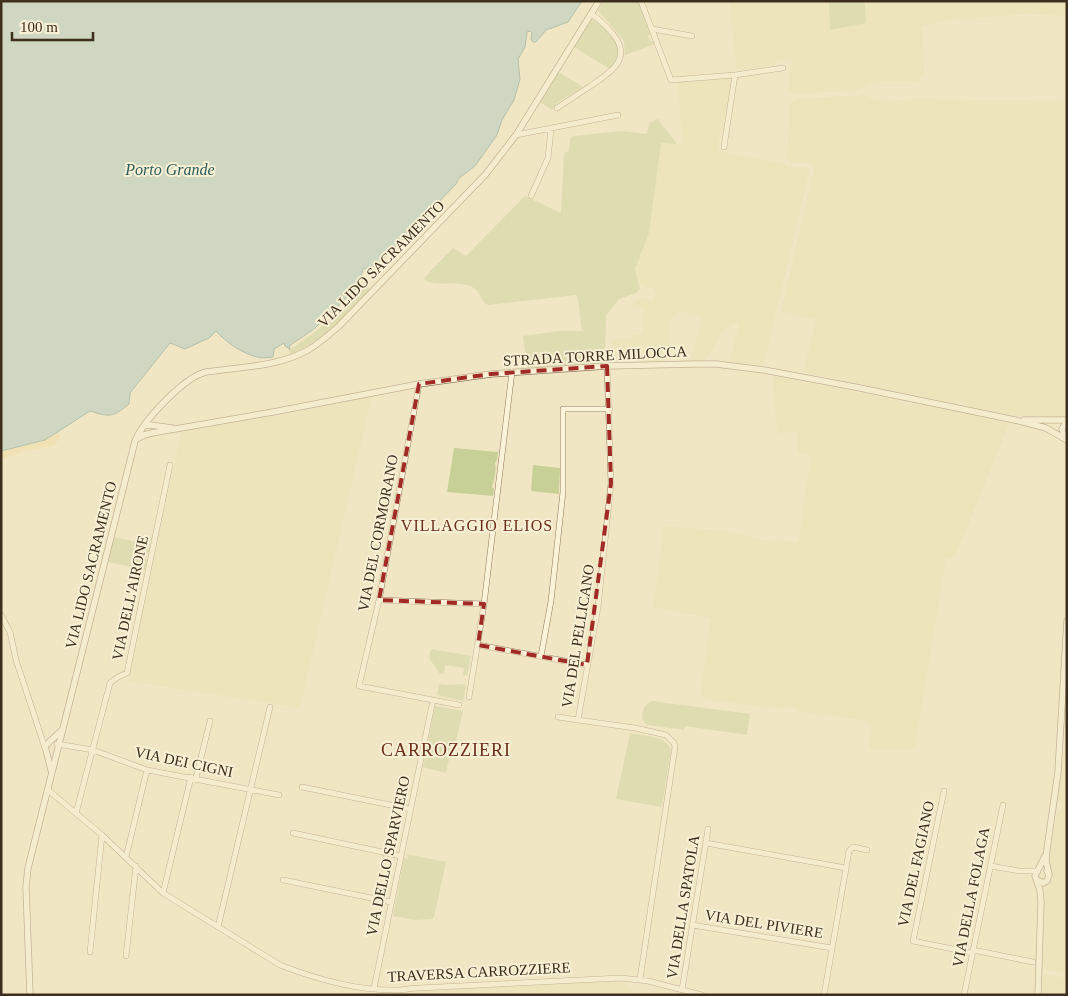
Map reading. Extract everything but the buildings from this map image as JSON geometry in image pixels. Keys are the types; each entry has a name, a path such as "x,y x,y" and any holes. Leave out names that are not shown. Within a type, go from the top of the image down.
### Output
{"street":[{"name":"VIA LIDO SACRAMENTO","path":"51,774 135,441 144,426 155,412 189,379 200,373 283,360 306,351 345,320 485,175 516,135 599,1"},
{"path":"641,1 671,80"},
{"path":"557,108 613,71 620,59 621,47 617,39 600,20 591,14"},
{"path":"652,29 692,36"},
{"path":"664,81 735,75 783,68"},
{"path":"724,147 735,75"},
{"path":"516,135 618,115"},
{"path":"531,196 548,158 550,129"},
{"name":"STRADA TORRE MILOCCA","path":"135,441 144,434 152,432 273,412 419,384 512,372 608,366 716,364 764,370 1015,420"},
{"name":"VIA DEL PELLICANO","path":"608,366 611,483 598,607 578,720 635,728 666,735 674,743 675,747 640,979"},
{"path":"468,697 484,604 512,372"},
{"name":"VIA DEL CORMORANO","path":"419,384 379,600 359,686 433,700"},
{"path":"541,656 551,601 563,492 563,408 610,409"},
{"path":"155,412 156,420 164,426"},
{"path":"1015,420 1067,421"},
{"path":"1015,420 1046,428 1066,439"},
{"path":"1066,439 1062,429 1067,421"},
{"path":"152,432 145,429 144,426 150,424 176,428"},
{"name":"VIA DELL'AIRONE","path":"76,812 110,683 118,676 127,673 170,466"},
{"path":"379,600 484,604"},
{"path":"1,614 10,632 16,660 50,764 51,774 28,868 26,888 30,995"},
{"path":"1038,995 1041,902 1048,878 1047,849 1058,772 1067,621"},
{"path":"478,645 587,665"},
{"path":"433,700 459,705"},
{"name":"VIA DELLO SPARVIERO","path":"374,988 433,700"},
{"path":"218,927 270,706"},
{"path":"558,717 578,720"},
{"path":"163,893 210,721"},
{"path":"45,749 49,741 63,728"},
{"path":"39,730 49,741 55,742 58,747 51,754 45,749"},
{"name":"VIA DEI CIGNI","path":"58,747 93,750 147,770 279,795"},
{"path":"126,857 147,770"},
{"path":"302,787 410,809"},
{"name":"TRAVERSA CARROZZIERE","path":"48,790 102,835 163,893 280,965 325,979 396,990 612,978 640,979 702,995"},
{"name":"VIA DEL FAGIANO","path":"944,791 913,941 1033,962"},
{"name":"VIA DELLA FOLAGA","path":"964,995 1003,805"},
{"name":"VIA DELLA SPATOLA","path":"682,990 708,829"},
{"path":"292,833 401,856"},
{"path":"90,952 102,835"},
{"path":"706,843 846,868"},
{"path":"824,995 848,851 853,848 867,850"},
{"path":"1041,902 1035,875 1047,849"},
{"path":"126,956 136,866"},
{"path":"990,866 1019,871 1044,870 1048,878"},
{"path":"1019,871 1043,883 1048,878"},
{"path":"283,880 392,902"},
{"name":"VIA DEL PIVIERE","path":"692,925 832,948"}],"highlighted area":[{"path":"607,366 611,483 587,665 478,645 484,604 379,600 419,384 491,374"}],"shaded area":[{"path":"729,1 829,1 830,29 866,23 865,1 1067,1 1067,16 1027,14 950,20 923,26 924,75 917,82 883,81 872,83 853,91 790,94 788,91 792,58 775,62 775,66 737,70"},
{"path":"729,78 732,80 725,132 720,134 718,149 727,153 783,163 789,167 807,167 810,169 765,360 762,366 729,362 739,324 736,323 722,331 713,349 704,361 691,361 702,317 680,311 670,322 671,329 665,357 662,361 616,362 612,357 612,340 643,334 643,309 630,305 640,299 652,300 656,295 654,289 651,287 645,288 640,284 635,269 649,233 661,143 677,144 682,142 678,81"},
{"path":"863,95 880,101 922,99 1067,101 1067,415 1058,418 1009,415 966,406 963,402 959,401 955,404 803,372 816,320 781,311 814,169 810,163 792,163 787,158 790,104 795,99"},
{"path":"776,376 901,401 904,405 909,406 914,403 1010,422 955,557 952,559 946,558 915,749 871,750 869,745 872,728 867,721 798,711 791,707 783,709 705,700 701,692 710,618 653,607 663,534 662,526 726,531 764,540 798,543 811,456 798,453 797,432 777,433 773,379"},
{"path":"372,396 300,708 128,681 181,431 273,417"},
{"path":"1067,712 1067,974 1046,970 1043,966 1046,891 1053,878 1050,859 1057,811 1061,809 1062,805 1057,798 1063,767"},
{"path":"1045,974 1067,978 1067,995 1042,995 1043,976"},
{"path":"621,981 637,995 403,995 420,991"}],"green space":[{"path":"604,1 639,1 651,33 648,36 650,41 654,41 655,44 625,55 624,41 598,10"},
{"path":"829,1 865,1 866,23 830,30"},
{"path":"591,19 603,27 617,45 617,58 610,69 574,47"},
{"path":"558,72 583,87 557,103 552,110 540,102"},
{"path":"658,119 677,144 661,143 649,233 635,269 640,289 636,293 619,299 606,316 605,363 527,368 523,336 559,331 582,331 576,295 488,305 483,301 477,290 470,286 464,284 440,284 423,279 453,248 466,256 525,196 561,213 564,153 569,151 570,138 573,136 622,131 647,134 649,123"},
{"path":"366,280 370,290 343,318 324,335 290,354 288,349 313,334 329,320 345,305"},
{"path":"454,448 498,452 492,487 494,488 493,496 447,492"},
{"path":"533,465 560,468 559,494 531,491"},
{"path":"114,537 150,545 149,553 145,554 147,560 145,570 108,562"},
{"path":"431,649 471,656 467,676 463,675 464,668 445,665 444,673 440,674 429,658"},
{"path":"439,684 466,685 463,701 437,695"},
{"path":"652,701 750,714 747,735 685,726 684,730 648,725 643,720 642,712 646,705"},
{"path":"435,706 463,711 454,750 451,750 446,773 423,767"},
{"path":"630,733 664,741 671,750 662,807 616,799"},
{"path":"407,854 446,862 432,919 416,920 393,916 404,858 408,859"}],"sand":[{"path":"58,432 61,437 53,446 25,451 1,460 1,451 45,440"}],"water":[{"name":"Porto Grande","path":"1,1 582,1 568,22 546,30 536,42 531,40 532,33 530,31 527,32 525,47 518,59 520,79 514,100 502,120 497,135 475,166 459,178 456,184 432,207 426,220 409,233 376,266 363,269 358,287 314,329 289,346 290,349 284,343 274,349 273,357 259,358 234,347 216,331 209,338 185,349 170,343 130,393 129,404 119,412 107,415 90,411 45,440 1,451"}],"district":[{"name":"VILLAGGIO ELIOS","path":"477,525"},
{"name":"CARROZZIERI","path":"446,750"}]}
